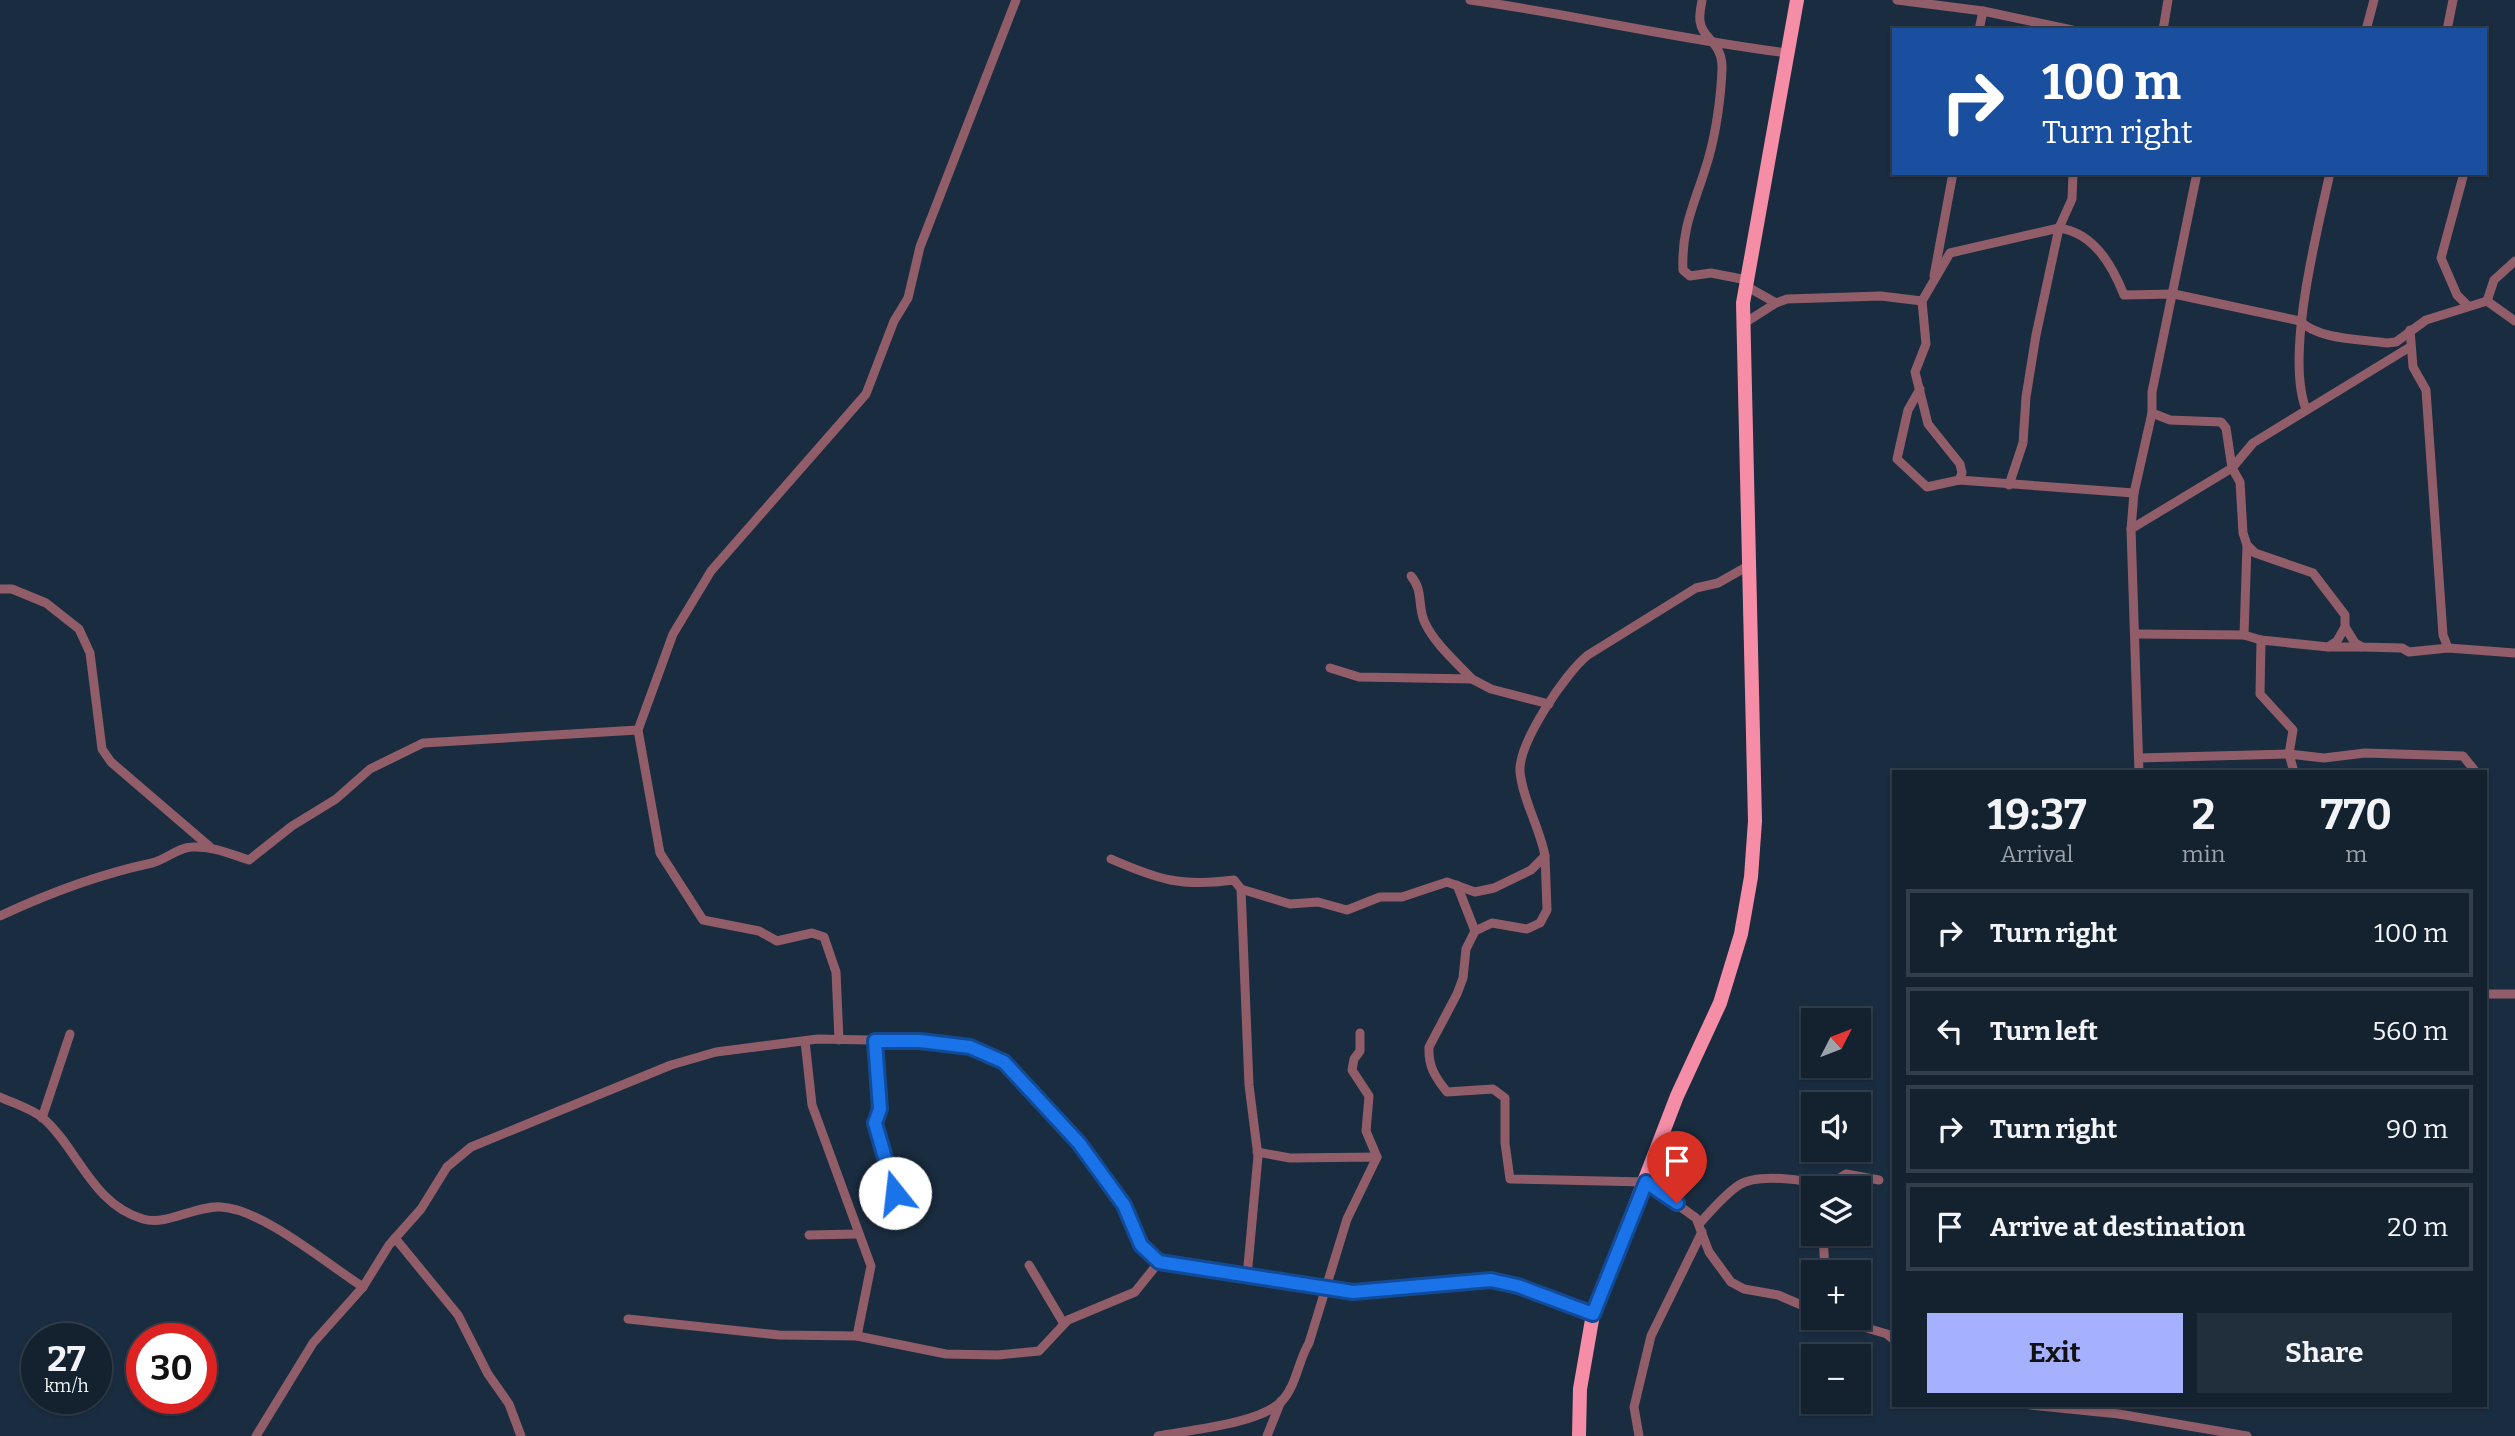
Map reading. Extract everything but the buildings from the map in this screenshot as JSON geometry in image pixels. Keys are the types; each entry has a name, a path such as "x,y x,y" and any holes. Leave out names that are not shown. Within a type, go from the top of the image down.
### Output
{"main road":[{"path":"1579,1436 1580,1389 1593,1314 1677,1096 1720,1003 1741,934 1751,877 1755,821 1743,324 1746,283 1797,0"}],"street":[{"path":"839,1040 836,972 824,937 812,933 777,941 760,931 703,919 660,853 638,730 673,634 711,571 866,394 894,321 908,298 920,247 1016,0"},
{"path":"1470,0 1528,7 1574,19 1717,44 1788,53"},
{"path":"1702,0 1699,20 1702,29 1717,44 1722,65 1709,158 1681,244 1683,270 1690,276 1711,273 1746,283 1776,303"},
{"path":"1897,0 1983,11 2063,28"},
{"path":"2163,28 2168,0"},
{"path":"2367,28 2374,0"},
{"path":"2447,28 2453,0"},
{"path":"1979,28 1983,11"},
{"path":"1931,288 1953,175"},
{"path":"2009,485 2024,443 2026,397 2036,335 2059,228 2072,199 2073,175"},
{"path":"2140,770 2137,634 2131,529 2134,493 2152,413 2152,392 2197,175"},
{"path":"2306,409 2299,392 2300,321 2330,175"},
{"path":"2463,175 2441,258 2457,295 2468,306"},
{"path":"1959,480 1962,473 1960,464 1928,424 1915,372 1926,344 1922,301 1950,253 2059,228 2077,233 2109,260 2124,295 2174,294 2300,321 2308,329 2319,332 2396,342 2410,347"},
{"path":"2487,301 2494,280 2515,261"},
{"path":"2445,313 2457,295"},
{"path":"1743,324 1787,299 1881,296 1922,301"},
{"path":"2396,342 2410,330 2445,313 2487,301"},
{"path":"2487,301 2515,321"},
{"path":"2410,330 2413,367 2426,390 2443,635 2448,648"},
{"path":"2131,529 2232,468 2253,443 2410,347"},
{"path":"1920,388 1908,410 1897,459 1927,486 1959,480 2134,493"},
{"path":"2152,413 2170,420 2221,422 2226,428 2232,468 2240,482 2243,533 2248,545 2255,553 2314,573 2345,615 2345,627 2337,641 2328,647"},
{"path":"2244,635 2248,545"},
{"path":"1748,566 1718,583 1696,588 1588,655 1574,668 1549,704 1526,745 1520,771 1545,856 1547,909 1541,923 1527,929 1492,923 1475,930 1466,949 1463,978 1429,1047 1429,1058 1434,1076 1447,1091 1493,1089 1505,1098 1505,1143 1510,1179 1646,1182 1687,1208 1721,1272 1731,1282 1744,1289 1778,1295 1801,1305"},
{"path":"1411,576 1418,584 1423,620 1432,635 1472,679 1491,689 1549,704"},
{"path":"0,589 12,589 46,603 79,629 90,653 102,749 175,820 211,848"},
{"path":"2345,627 2355,643 2362,647"},
{"path":"2137,634 2244,635 2261,640 2328,647 2402,648 2409,652 2448,648 2515,653"},
{"path":"2261,640 2260,694 2293,730 2289,754 2293,770"},
{"path":"1330,668 1359,677 1472,679"},
{"path":"0,916 43,896 105,873 151,863 188,847 211,848 249,860 292,826 336,799 370,768 423,743 638,730"},
{"path":"2139,758 2289,754 2325,758 2365,753 2436,753 2463,756 2474,770"},
{"path":"1111,859 1181,883 1200,885 1234,880 1241,889 1290,904 1318,902 1347,910 1380,897 1402,897 1447,882 1475,892 1509,883 1531,870 1545,856"},
{"path":"1457,885 1475,930"},
{"path":"1241,889 1248,1085 1257,1152 1247,1277"},
{"path":"2487,994 2515,994"},
{"path":"1267,1436 1281,1401 1296,1378 1347,1219 1377,1157 1366,1131 1369,1096 1352,1070 1354,1059 1360,1051 1360,1033"},
{"path":"42,1118 70,1034"},
{"path":"805,1041 812,1105 857,1234 871,1266 858,1336"},
{"path":"257,1436 313,1343 363,1287 395,1238 421,1209 447,1167 471,1147 671,1065 716,1052 805,1041 920,1041 970,1047 1004,1062 1079,1143 1124,1205 1141,1245 1159,1262 1353,1292 1491,1280 1518,1286 1593,1314"},
{"path":"875,1041 880,1109 875,1123 895,1193"},
{"path":"0,1097 42,1118 101,1194 133,1214 143,1219 158,1220 220,1206 239,1210 261,1218 363,1287"},
{"path":"1257,1152 1290,1158 1377,1157"},
{"path":"1639,1436 1634,1407 1651,1336 1700,1228 1741,1183 1785,1178 1801,1179"},
{"path":"1871,1179 1879,1180"},
{"path":"809,1235 842,1237 857,1234"},
{"path":"395,1238 458,1315 488,1374 509,1404 521,1436"},
{"path":"628,1319 779,1335 858,1336 946,1354 998,1355 1039,1351 1064,1324 1107,1303 1126,1298 1159,1262"},
{"path":"1029,1265 1064,1324"},
{"path":"1871,1329 1892,1338"},
{"path":"1158,1436 1255,1416 1281,1401"},
{"path":"2050,1407 2119,1414 2247,1436"}],"route":[{"path":"895,1193 875,1123 880,1109 875,1041 920,1041 970,1047 993,1054 1004,1062 1040,1104 1079,1143 1124,1205 1141,1245 1159,1262 1353,1292 1491,1280 1518,1286 1593,1314 1646,1182 1677,1203"}]}
